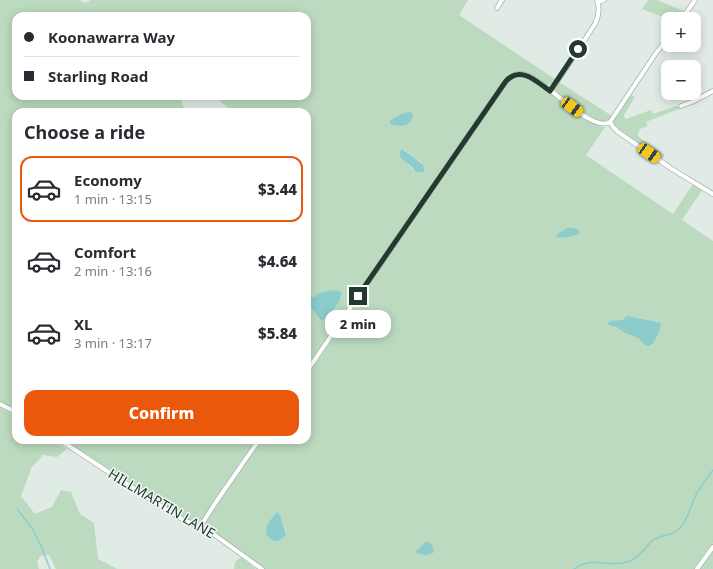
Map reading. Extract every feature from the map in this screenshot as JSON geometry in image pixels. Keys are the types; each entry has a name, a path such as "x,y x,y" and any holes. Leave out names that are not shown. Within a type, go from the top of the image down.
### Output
{"street":[{"path":"497,8 502,0"},
{"path":"550,91 595,24 599,11 597,1 604,0"},
{"path":"687,12 695,0"},
{"path":"311,365 509,78 516,74 531,77 591,120 602,124 607,124 610,122 661,48"},
{"path":"681,106 713,91"},
{"path":"610,122 618,132 672,169 713,194"},
{"path":"0,404 12,410"},
{"name":"HILLMARTIN LANE","path":"66,444 154,502 220,539 262,569"},
{"path":"200,527 256,444"},
{"path":"697,569 713,546"}],"green space":[{"path":"0,0 80,0 84,3 90,0 468,0 459,15 555,79 552,84 547,85 522,72 510,74 507,77 311,362 311,108 229,108 218,100 311,100 311,12 12,12 12,100 182,100 182,105 185,108 12,108 12,407 0,402","holes":["403,149 420,161 425,169 424,171 415,171 400,156"]},
{"path":"648,0 657,0 684,11 661,12 661,16 642,9"},
{"path":"524,77 542,87 572,111 597,125 605,127 586,155 673,214 693,184 702,190 682,220 713,241 713,543 695,569 265,569 208,529 206,521 257,444 311,444 311,368 511,79","holes":["277,512 286,532 285,536 281,539 272,539 268,536 267,531 270,523"]},
{"path":"559,82 612,116 606,122 600,121 594,119 570,104 558,94 556,87"},
{"path":"631,95 635,97 624,115 626,119 651,110 653,114 676,106 679,107 679,109 646,122 648,126 640,129 638,133 640,138 665,155 662,159 617,128 614,124 614,120"},
{"path":"0,407 12,414 12,444 59,444 67,449 57,457 43,455 32,467 21,496 35,514 52,507 61,490 71,492 80,514 94,523 98,559 117,569 56,569 49,555 40,556 37,562 39,569 0,569"},
{"path":"69,444 254,444 201,521 195,522 179,515"},
{"path":"713,550 713,569 700,569"},
{"path":"241,557 256,569 234,569 235,562"}],"water":[{"path":"409,112 412,113 413,116 412,120 407,124 397,126 390,124 390,121 401,114"},
{"path":"402,149 421,163 425,168 424,172 416,172 402,159 400,152"},
{"path":"568,228 577,229 580,233 569,237 556,237 559,233"},
{"path":"332,290 341,292 338,304 323,320 321,320 311,307 311,297 314,297 319,293"},
{"path":"627,316 661,323 657,337 653,344 647,346 638,338 624,333 617,327 607,324 608,322 612,321 623,320"},
{"path":"277,512 280,515 286,534 278,541 274,541 269,538 266,531 271,519"},
{"path":"425,542 432,545 434,550 433,553 427,555 416,553 416,551"}],"waterway":[{"path":"574,569 581,565 594,562 613,564 631,561 658,537 677,531 683,525 696,495 713,470"},
{"path":"17,509 32,528 50,569"}],"route":[{"path":"358,296 506,81 514,75 524,75 531,77 550,91 578,49"}]}
